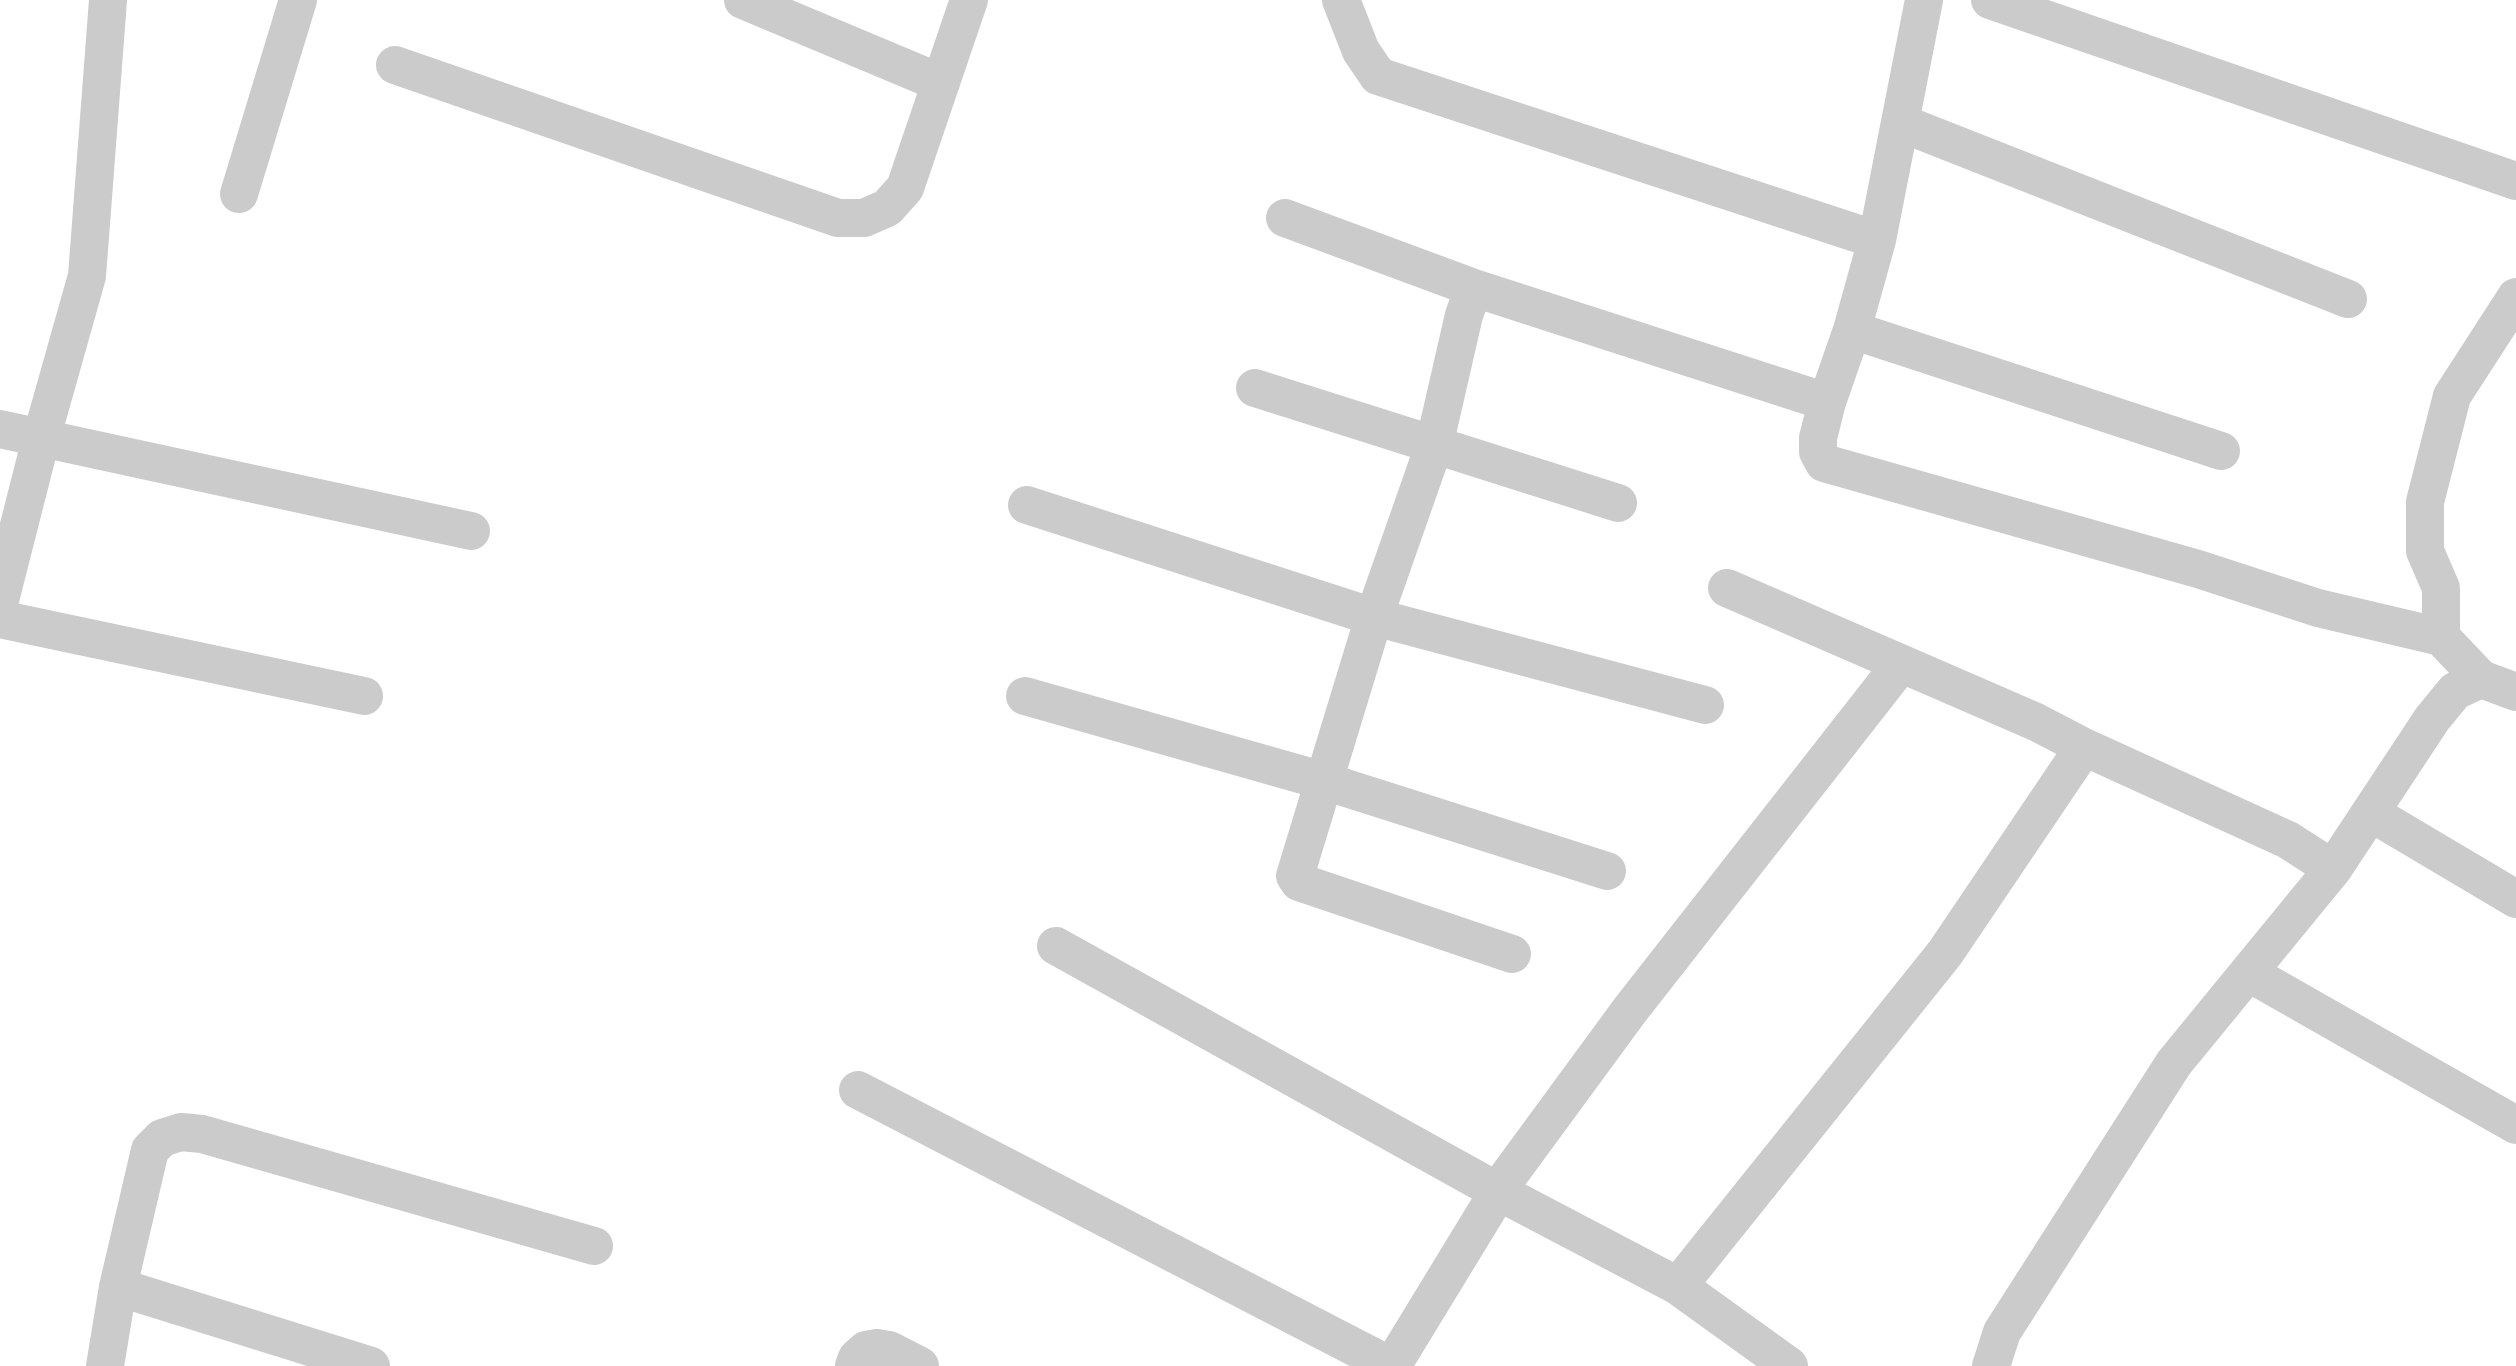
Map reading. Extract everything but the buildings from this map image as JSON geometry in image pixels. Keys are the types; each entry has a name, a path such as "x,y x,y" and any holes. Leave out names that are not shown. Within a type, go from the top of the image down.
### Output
{"street":[{"path":"0,600 41,439 87,276 108,0"},
{"path":"239,194 298,0"},
{"path":"743,0 941,83"},
{"path":"396,65 838,218 864,219 887,208 905,188 969,0"},
{"path":"1341,0 1361,51 1378,76 1877,240"},
{"path":"1924,0 1877,240 1853,330 1827,402 1818,438 1818,453 1824,463 2199,569 2318,608 2441,637 2499,685"},
{"path":"1990,0 2516,181"},
{"path":"1901,123 2348,299"},
{"path":"1285,219 1474,288 1827,402"},
{"path":"1474,288 1464,315 1434,446 1374,617 1295,876 1298,882 1512,954"},
{"path":"2441,637 2441,588 2425,551 2425,502 2452,396 2516,297"},
{"path":"1853,330 2221,451"},
{"path":"1255,388 1618,503"},
{"path":"0,429 471,531"},
{"path":"1027,505 1374,617 1705,705"},
{"path":"1727,588 2036,722 2084,747 2288,840 2333,869"},
{"path":"0,619 364,696"},
{"path":"858,1090 1391,1366 1499,1192 1630,1010 1901,664"},
{"path":"1991,1366 2002,1332 2174,1063 2333,869 2455,691 2499,685"},
{"path":"1025,696 1324,781 1606,871"},
{"path":"1678,1286 1945,953 2084,747"},
{"path":"2371,813 2516,899"},
{"path":"1056,946 1499,1192 1678,1286 1789,1366"},
{"path":"2249,974 2516,1125"},
{"path":"105,1366 118,1287 150,1150 162,1138 181,1132 202,1134 594,1246"},
{"path":"118,1287 371,1366"},
{"path":"854,1366 866,1350 877,1348 889,1350 920,1366"}]}
